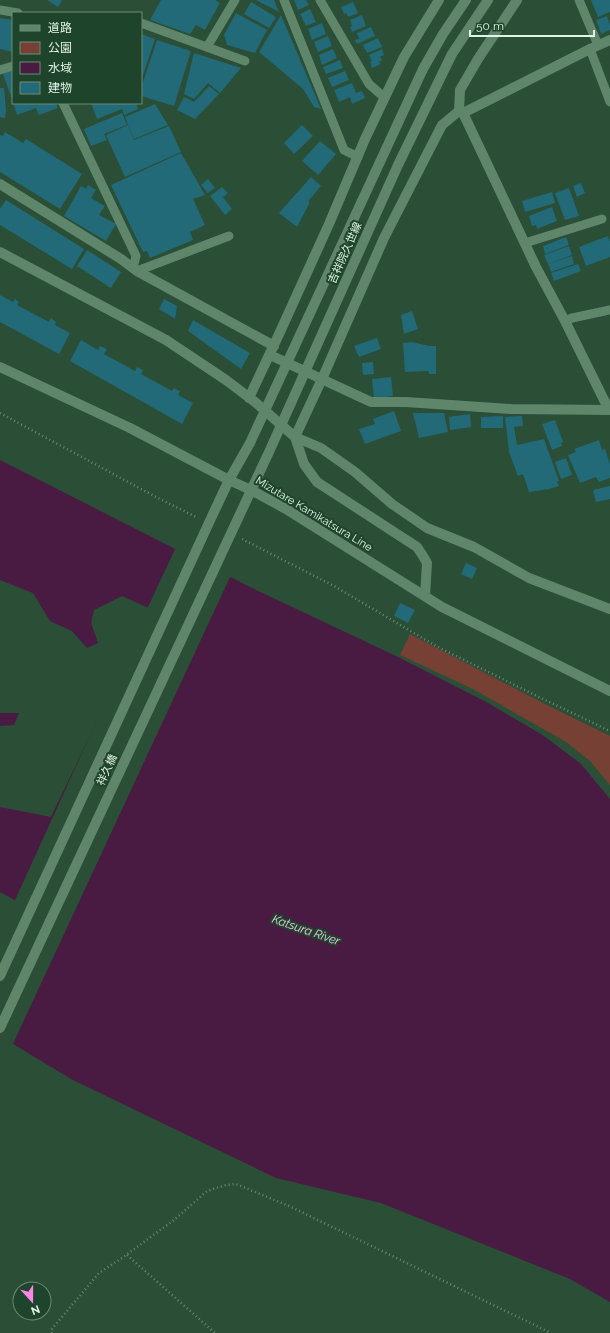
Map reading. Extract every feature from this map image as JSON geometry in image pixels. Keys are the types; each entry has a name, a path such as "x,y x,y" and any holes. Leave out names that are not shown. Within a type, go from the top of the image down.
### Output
{"street":[{"path":"249,398 272,351 384,98 404,57 439,0"},
{"name":"吉祥院久世線","path":"213,514 250,443 422,69 466,0"},
{"name":"吉祥院久世線","path":"236,522 398,165 452,54 488,0"},
{"path":"0,184 120,259 135,270 272,351 322,379 371,402 406,402 511,409 610,411 461,112 460,90 478,59 517,0"},
{"path":"425,596 427,563 417,547 317,482 304,464 295,437 388,231 442,125 461,112 610,40"},
{"path":"0,252 166,340 226,380 295,437 321,448 356,472 392,504 427,528 474,547 529,578 610,609"},
{"name":"Mizutare Kamikatsura Line","path":"0,367 130,428 251,490 286,509 442,607 610,691"},
{"name":"祥久橋","path":"0,976 213,514"},
{"name":"祥久橋","path":"0,1028 236,522"}],"lane":[{"path":"207,47 234,0"},
{"path":"284,0 344,150 358,156"},
{"path":"320,0 369,84 384,98"},
{"path":"579,0 610,102"},
{"path":"0,10 12,12"},
{"path":"142,23 245,61"},
{"path":"0,70 12,66"},
{"path":"64,104 136,256 135,270 229,236"},
{"path":"525,243 602,219"},
{"path":"565,321 572,318 610,310"}],"path":[{"path":"0,413 156,497 199,518"},
{"path":"242,539 334,586 436,646 610,731"},
{"path":"52,1333 51,1330 99,1273 127,1255 174,1220 208,1191 226,1185 236,1184 289,1206 551,1333"},
{"path":"127,1255 215,1333"}],"green space":[{"path":"410,634 610,736 610,785 590,761 566,742 473,689 400,655"}],"water":[{"name":"Katsura River","path":"0,460 250,587 398,657 488,703 544,736 581,764 610,799 610,1302 570,1279 381,1203 276,1178 71,1079 0,1036 16,901 0,892 0,807 51,817 151,609 122,596 94,610 91,623 98,643 87,648 72,631 50,621 33,593 0,580"},
{"path":"0,713 19,713 14,725 0,726"}],"pier":[{"path":"176,547 231,575 12,1046 0,1039 0,933 118,674 149,610 147,609"}],"building":[{"path":"47,0 62,0 58,7"},
{"path":"161,0 215,0 220,3 205,30 196,25 190,34 150,20"},
{"path":"256,0 274,0 279,12"},
{"path":"294,0 306,0 309,5 298,10"},
{"path":"591,0 610,0 610,12 598,17"},
{"path":"251,2 276,17 269,28 244,14"},
{"path":"353,2 358,13 348,17 346,13 344,14 341,7"},
{"path":"310,9 316,22 306,26 300,14"},
{"path":"236,13 267,30 255,53 227,45 224,35"},
{"path":"281,15 321,109 314,107 303,89 259,52"},
{"path":"362,15 366,26 352,32 350,20"},
{"path":"607,16 610,30 601,34 596,20"},
{"path":"0,18 12,20 12,52 0,49"},
{"path":"322,23 326,34 312,40 308,29"},
{"path":"371,27 375,36 357,44 355,40 359,39 357,33"},
{"path":"142,34 155,39 142,78"},
{"path":"328,36 332,46 318,52 314,42"},
{"path":"378,38 382,47 367,53 363,45"},
{"path":"157,40 191,51 174,106 142,96 142,85"},
{"path":"333,49 337,58 322,65 319,55"},
{"path":"382,49 384,55 380,57 382,60 379,62 381,64 372,68 370,62 372,61 369,55"},
{"path":"194,53 241,68 220,93 208,83 194,99 184,94"},
{"path":"340,60 343,68 326,74 323,67"},
{"path":"12,70 12,99 3,74"},
{"path":"345,71 349,80 332,87 328,78"},
{"path":"352,83 356,93 362,91 365,98 352,104 350,97 339,102 334,90"},
{"path":"209,86 219,94 195,119 177,110 184,97 194,102"},
{"path":"0,88 4,88 6,110 5,118 0,117"},
{"path":"13,104 56,104 58,108 39,115 36,108 17,115"},
{"path":"91,104 136,104 138,109 124,115 122,109 97,119"},
{"path":"155,104 168,125 134,139 125,117"},
{"path":"122,113 127,125 104,134 107,140 91,146 84,129"},
{"path":"128,125 134,140 169,126 181,152 125,177 106,135"},
{"path":"302,125 313,136 294,154 284,143"},
{"path":"5,132 23,143 26,139 82,174 60,209 0,172 0,135 3,136"},
{"path":"320,141 336,154 318,175 302,161"},
{"path":"181,153 205,195 193,199 205,225 190,232 193,240 150,258 147,251 143,252 111,185"},
{"path":"311,177 321,186 309,200 309,204 297,227 279,213"},
{"path":"208,179 215,188 208,193 201,185"},
{"path":"581,183 585,193 577,197 573,186"},
{"path":"88,185 96,190 91,198 105,206 99,215 116,224 106,241 64,216 81,186 86,189"},
{"path":"222,187 228,193 223,197 232,209 225,215 210,196"},
{"path":"569,188 579,216 565,220 555,193"},
{"path":"552,192 555,203 525,212 522,201"},
{"path":"6,200 84,249 72,269 0,225 0,209"},
{"path":"552,207 557,221 537,229 536,225 532,226 529,216"},
{"path":"608,236 610,241 610,257 586,266 579,247"},
{"path":"566,237 569,245 545,254 543,246"},
{"path":"569,246 572,255 548,264 544,255"},
{"path":"87,250 121,272 111,288 77,266"},
{"path":"572,256 574,264 551,272 548,264"},
{"path":"578,264 581,271 554,281 551,273"},
{"path":"0,295 13,302 15,299 19,302 17,305 49,322 51,318 56,322 55,325 70,333 59,354 0,322"},
{"path":"164,299 177,306 175,319 159,309"},
{"path":"412,311 418,329 404,334 401,315"},
{"path":"193,320 250,353 241,369 188,331"},
{"path":"377,338 381,349 359,357 354,346"},
{"path":"81,340 98,350 100,346 107,349 104,354 135,371 137,367 143,370 141,374 172,391 174,388 180,391 178,395 193,403 182,424 70,361"},
{"path":"412,342 436,346 436,374 429,374 429,371 405,372 403,343"},
{"path":"373,362 374,374 363,375 362,363"},
{"path":"391,377 393,396 374,398 372,379"},
{"path":"394,411 401,431 365,444 359,429 375,424 373,419"},
{"path":"413,413 444,413 448,432 419,438"},
{"path":"470,414 471,427 450,430 449,417"},
{"path":"503,416 503,428 481,428 481,417"},
{"path":"522,416 523,426 514,427 517,445 544,439 559,481 557,481 559,486 529,492 523,474 518,476 509,452 505,417"},
{"path":"555,420 563,442 561,443 562,446 552,450 542,424"},
{"path":"599,440 602,450 605,449 610,464 610,478 599,482 596,477 580,483 568,455 576,452 574,449"},
{"path":"566,458 572,475 561,479 555,462"},
{"path":"610,486 610,499 596,502 593,490"},
{"path":"466,563 477,568 472,579 461,574"},
{"path":"400,603 415,610 408,623 394,616"}]}
